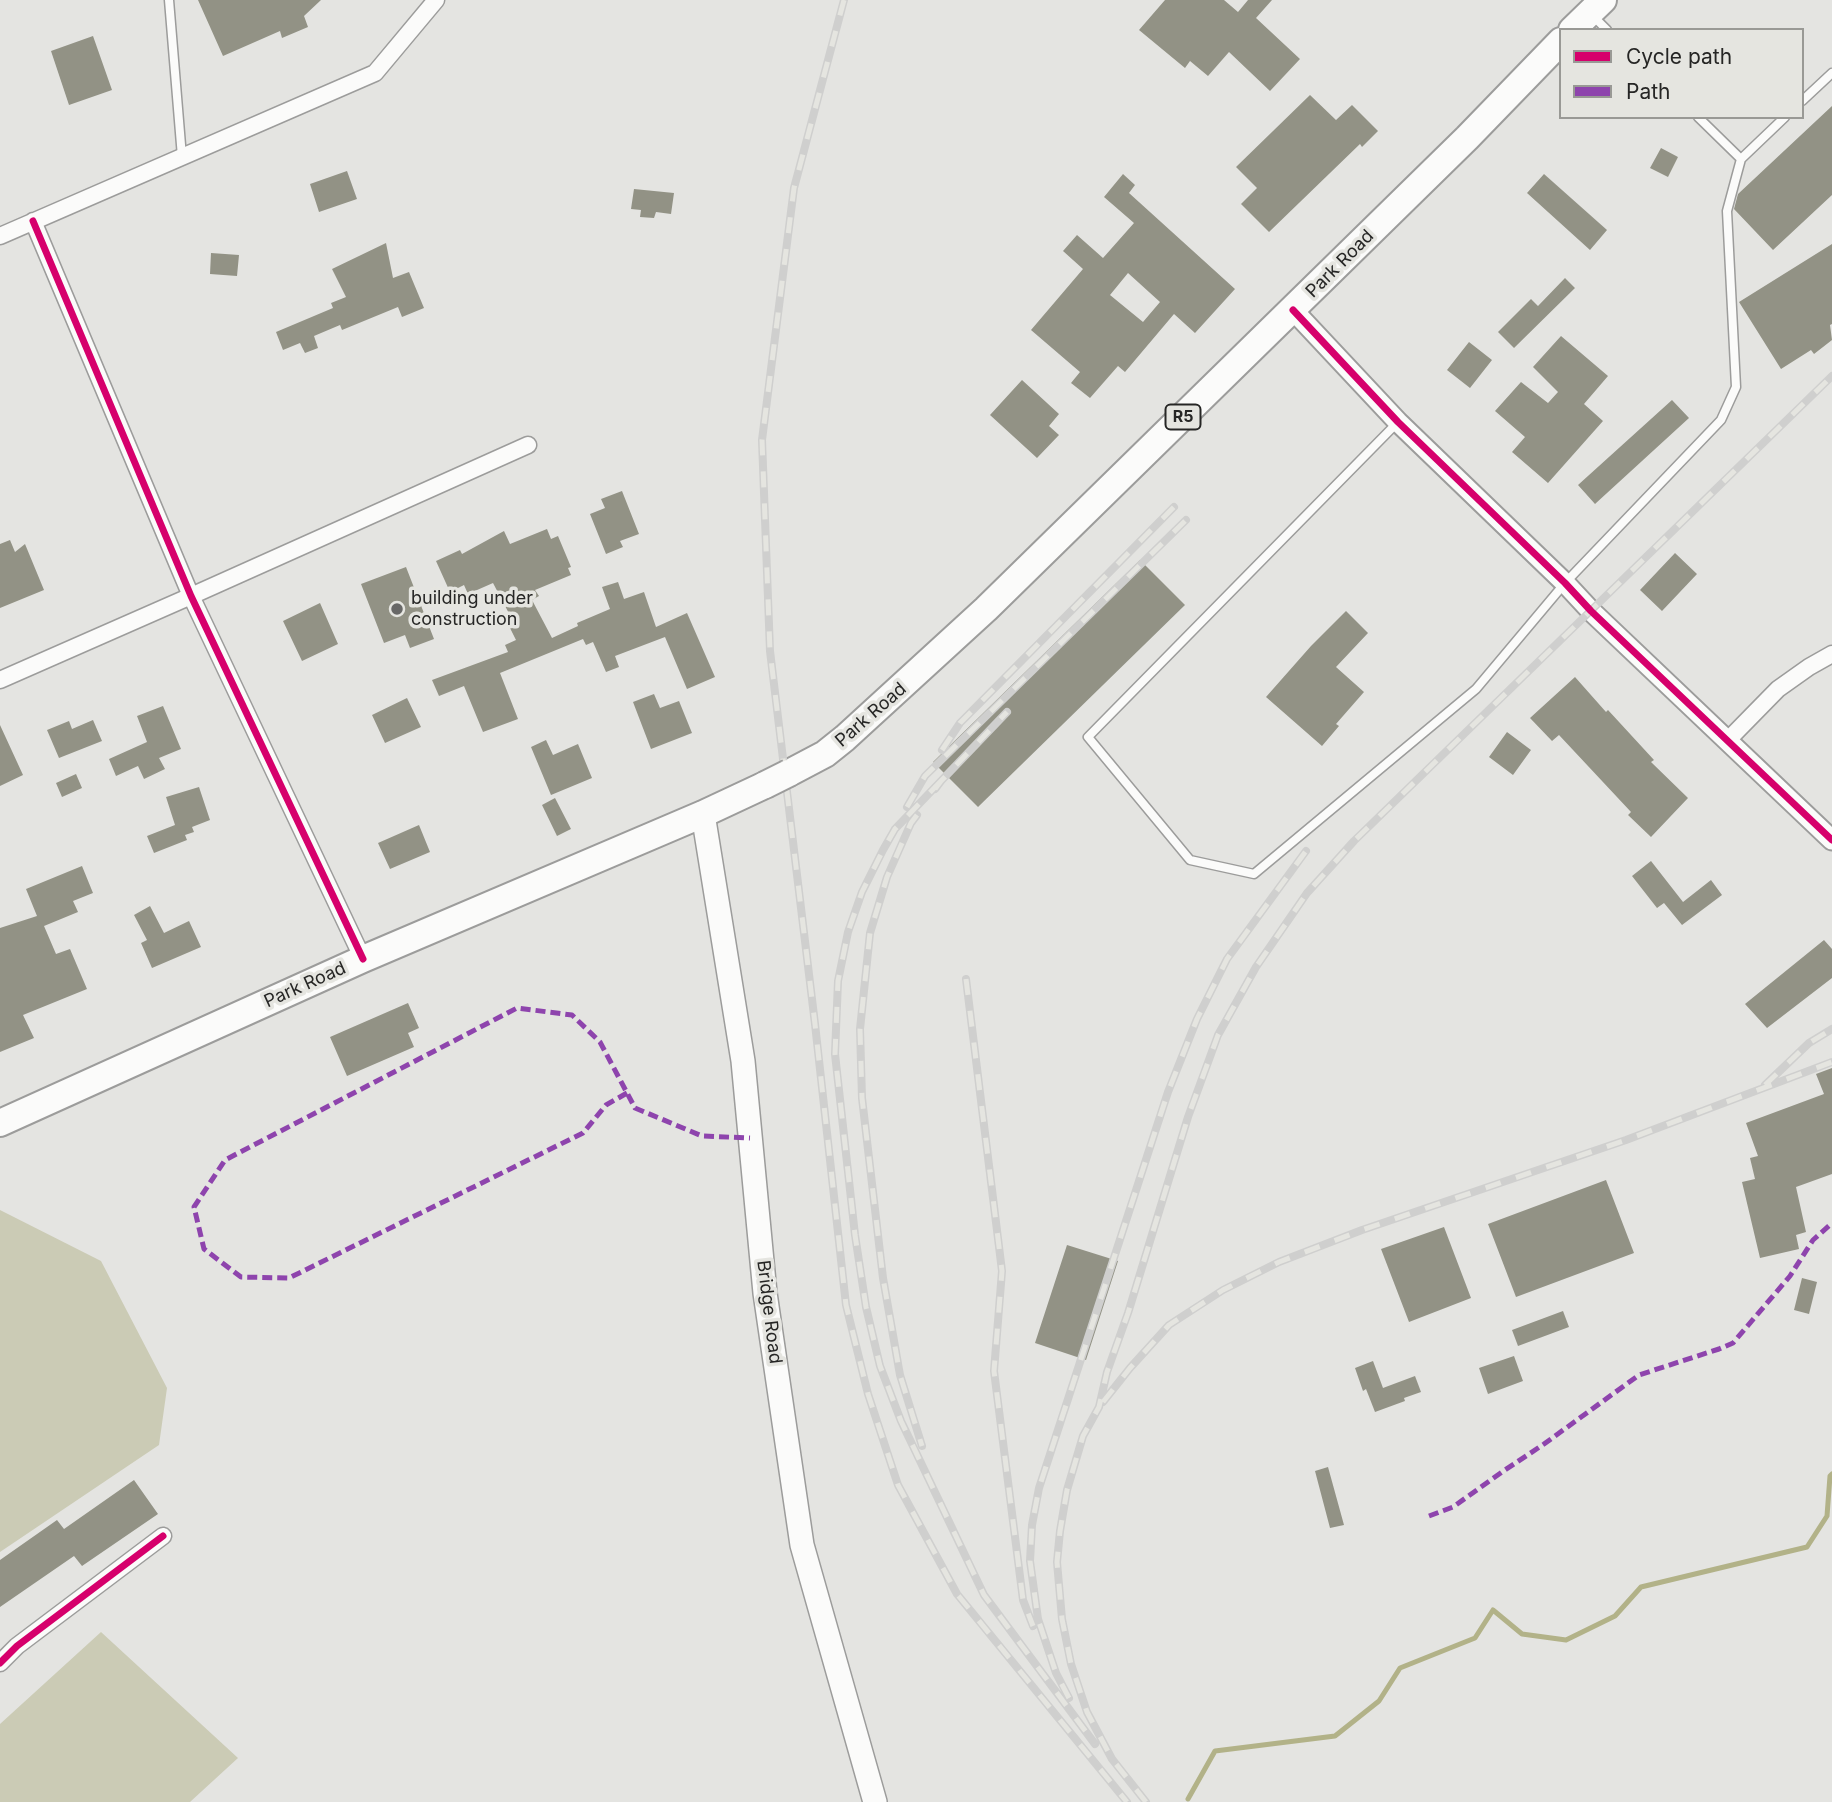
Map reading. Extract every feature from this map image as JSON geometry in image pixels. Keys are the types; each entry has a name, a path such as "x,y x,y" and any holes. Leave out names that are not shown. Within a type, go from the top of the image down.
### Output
{"highway":[{"name":"Park Road","path":"0,1123 363,959 703,814 825,754 867,720 986,609 1293,310 1559,43"}],"main road":[{"name":"Bridge Road","path":"703,814 743,1061 765,1293 802,1545 875,1802"}],"street":[{"path":"0,236 375,74 436,0"},
{"path":"33,221 191,596 363,959"},
{"path":"1293,310 1398,422 1591,611 1832,840"},
{"path":"0,680 528,445"},
{"path":"1727,741 1778,689 1832,654"},
{"path":"0,1663 17,1646 163,1536"}],"lane":[{"path":"169,0 182,157"},
{"path":"1804,99 1832,73"},
{"path":"1700,119 1741,159"},
{"path":"1398,422 1088,737 1190,860 1254,874 1476,689 1565,583 1721,420 1736,387 1727,211 1741,159 1783,119"}],"green space":[{"path":"0,1210 101,1261 167,1388 159,1445 0,1552"},
{"path":"101,1632 238,1758 190,1802 0,1802 0,1724"}],"building":[{"path":"198,0 321,0 304,16 308,27 282,38 280,31 223,56"},
{"path":"1165,0 1224,0 1238,12 1248,0 1272,0 1256,18 1300,59 1270,91 1229,52 1208,76 1190,61 1185,68 1139,30"},
{"path":"93,36 112,90 69,105 51,51"},
{"path":"1310,95 1336,120 1352,105 1378,131 1362,147 1360,144 1269,232 1241,204 1257,188 1236,167"},
{"path":"1832,106 1832,195 1773,250 1734,209 1738,194"},
{"path":"1661,148 1678,157 1668,177 1650,168"},
{"path":"347,171 357,199 319,212 310,184"},
{"path":"1123,174 1135,185 1129,193 1235,289 1195,333 1174,314 1125,372 1118,366 1090,398 1071,383 1080,372 1031,330 1083,269 1063,251 1077,235 1103,258 1134,223 1104,197","holes":["1128,273 1160,302 1143,322 1110,295"]},
{"path":"1544,174 1607,230 1590,250 1527,193"},
{"path":"634,189 674,193 671,214 656,212 654,218 640,217 641,210 631,209"},
{"path":"386,243 393,278 409,272 424,308 402,317 398,307 342,330 340,325 314,336 318,348 305,353 300,343 283,350 276,332 333,308 331,303 346,297 332,269"},
{"path":"1832,244 1832,340 1814,354 1811,350 1781,369 1739,302"},
{"path":"211,253 239,255 237,276 210,274"},
{"path":"1565,278 1575,288 1514,348 1498,332 1531,299 1538,306"},
{"path":"1561,336 1608,376 1584,404 1603,421 1548,483 1512,452 1525,437 1495,411 1521,382 1548,403 1558,392 1533,367"},
{"path":"1469,342 1492,360 1470,388 1447,370"},
{"path":"1022,380 1059,414 1049,426 1059,435 1037,458 990,415"},
{"path":"1672,400 1689,418 1595,504 1578,485"},
{"path":"622,491 639,534 620,541 623,547 606,554 590,514 605,508 601,499"},
{"path":"547,529 551,539 558,536 571,567 568,568 571,575 535,590 539,596 532,600 552,638 578,626 577,623 610,609 602,587 618,582 624,599 644,592 656,627 687,613 715,677 687,689 665,637 615,656 619,667 606,672 593,642 586,645 583,639 500,673 518,719 483,732 464,686 439,696 432,680 508,652 505,645 516,640 509,626 514,623 493,583 468,594 464,585 450,592 436,561 460,550 462,554 504,531 510,544"},
{"path":"10,540 15,552 25,544 44,590 0,608 0,544"},
{"path":"1675,553 1697,574 1662,611 1640,590"},
{"path":"1140,560 1185,605 978,807 933,762"},
{"name":"building under construction","path":"406,567 434,639 410,648 405,635 384,643 361,584"},
{"path":"320,603 338,644 302,661 283,621"},
{"path":"1346,611 1368,633 1336,667 1364,692 1336,724 1339,726 1322,746 1266,697"},
{"path":"1575,677 1654,760 1651,762 1688,798 1651,837 1628,815 1631,812 1559,735 1552,741 1530,718"},
{"path":"654,694 660,708 679,701 692,733 651,749 633,702"},
{"path":"407,698 421,727 385,743 372,715"},
{"path":"163,706 181,749 159,758 165,769 144,779 138,766 116,776 109,759 147,742 137,716"},
{"path":"93,720 102,741 59,758 47,730 69,721 72,729"},
{"path":"0,725 23,775 0,786"},
{"path":"1507,732 1531,750 1513,775 1489,757"},
{"path":"546,740 553,755 578,744 592,778 551,795 531,747"},
{"path":"76,774 82,788 62,797 56,783"},
{"path":"199,787 210,820 192,827 194,832 185,835 187,840 154,853 147,836 175,825 166,797"},
{"path":"555,798 571,829 557,836 542,805"},
{"path":"419,825 430,852 390,869 378,843"},
{"path":"1651,861 1683,902 1711,880 1722,895 1682,925 1664,903 1657,908 1632,876"},
{"path":"82,866 93,893 73,901 78,912 44,926 56,954 70,949 87,989 23,1015 34,1038 0,1052 0,928 37,916 26,889"},
{"path":"150,906 164,933 189,921 201,947 152,968 141,943 147,940 134,915"},
{"path":"1824,940 1832,949 1832,978 1767,1028 1745,1004"},
{"path":"408,1003 419,1028 408,1033 414,1047 347,1076 330,1037"},
{"path":"1832,1068 1832,1174 1796,1187 1806,1232 1796,1235 1799,1249 1760,1258 1742,1182 1755,1179 1750,1158 1758,1156 1746,1123 1824,1094 1816,1074"},
{"path":"1606,1180 1634,1253 1516,1297 1488,1224"},
{"path":"1444,1227 1471,1298 1409,1322 1381,1249"},
{"path":"1067,1245 1118,1261 1086,1360 1035,1343"},
{"path":"1802,1278 1817,1282 1809,1314 1794,1310"},
{"path":"1563,1311 1569,1327 1518,1346 1512,1330"},
{"path":"1514,1356 1523,1381 1488,1394 1479,1368"},
{"path":"1373,1361 1383,1388 1415,1376 1421,1392 1375,1412 1366,1389 1363,1391 1355,1368"},
{"path":"1328,1467 1344,1525 1330,1528 1315,1471"},
{"path":"134,1480 158,1514 82,1566 74,1556 0,1607 0,1560 57,1520 64,1529"}],"waterway":[{"path":"1188,1799 1215,1751 1335,1736 1379,1701 1400,1668 1475,1638 1493,1610 1522,1634 1566,1640 1615,1616 1641,1587 1807,1547 1827,1516 1832,1474"}],"railway":[{"path":"844,0 794,188 762,440 770,651 846,1305 868,1394 898,1485 957,1594 1127,1802"},
{"path":"1146,1802 1112,1759 1087,1712 1071,1664 1062,1619 1057,1562 1067,1490 1083,1436 1099,1407 1107,1372 1128,1313 1188,1117 1218,1035 1256,967 1307,893 1354,841 1832,376"},
{"path":"942,750 960,723 1174,507"},
{"path":"907,807 925,776 1186,520"},
{"path":"935,789 1007,712"},
{"path":"941,781 895,829 883,850 862,892 848,932 838,981 835,1054 855,1235 866,1307 880,1366 901,1421 984,1595 1095,1744"},
{"path":"917,815 887,877 870,933 860,1029 862,1098 883,1278 900,1375 922,1446"},
{"path":"1069,1698 1056,1673 1038,1619 1030,1561 1032,1525 1039,1488 1168,1092 1197,1019 1227,959 1306,851"},
{"path":"966,979 1002,1271 994,1371 1023,1600 1033,1626"},
{"path":"1765,1085 1809,1043 1832,1029"},
{"path":"1103,1402 1169,1325 1223,1290 1279,1262 1362,1230 1626,1140 1832,1062"}],"marked path":[{"path":"627,1093 606,1105 583,1133 289,1278 241,1277 204,1249 194,1207 225,1160 517,1008 572,1015 600,1042 635,1108 702,1136 750,1138"},
{"path":"1429,1516 1453,1507 1639,1375 1733,1343 1790,1276 1813,1240 1832,1223"}],"cycle path":[{"path":"33,221 191,596 363,959"},
{"path":"1293,310 1398,422 1591,611 1832,840"},
{"path":"0,1663 17,1646 163,1536"}],"place":[{"name":"building under construction","path":"397,609"}]}
